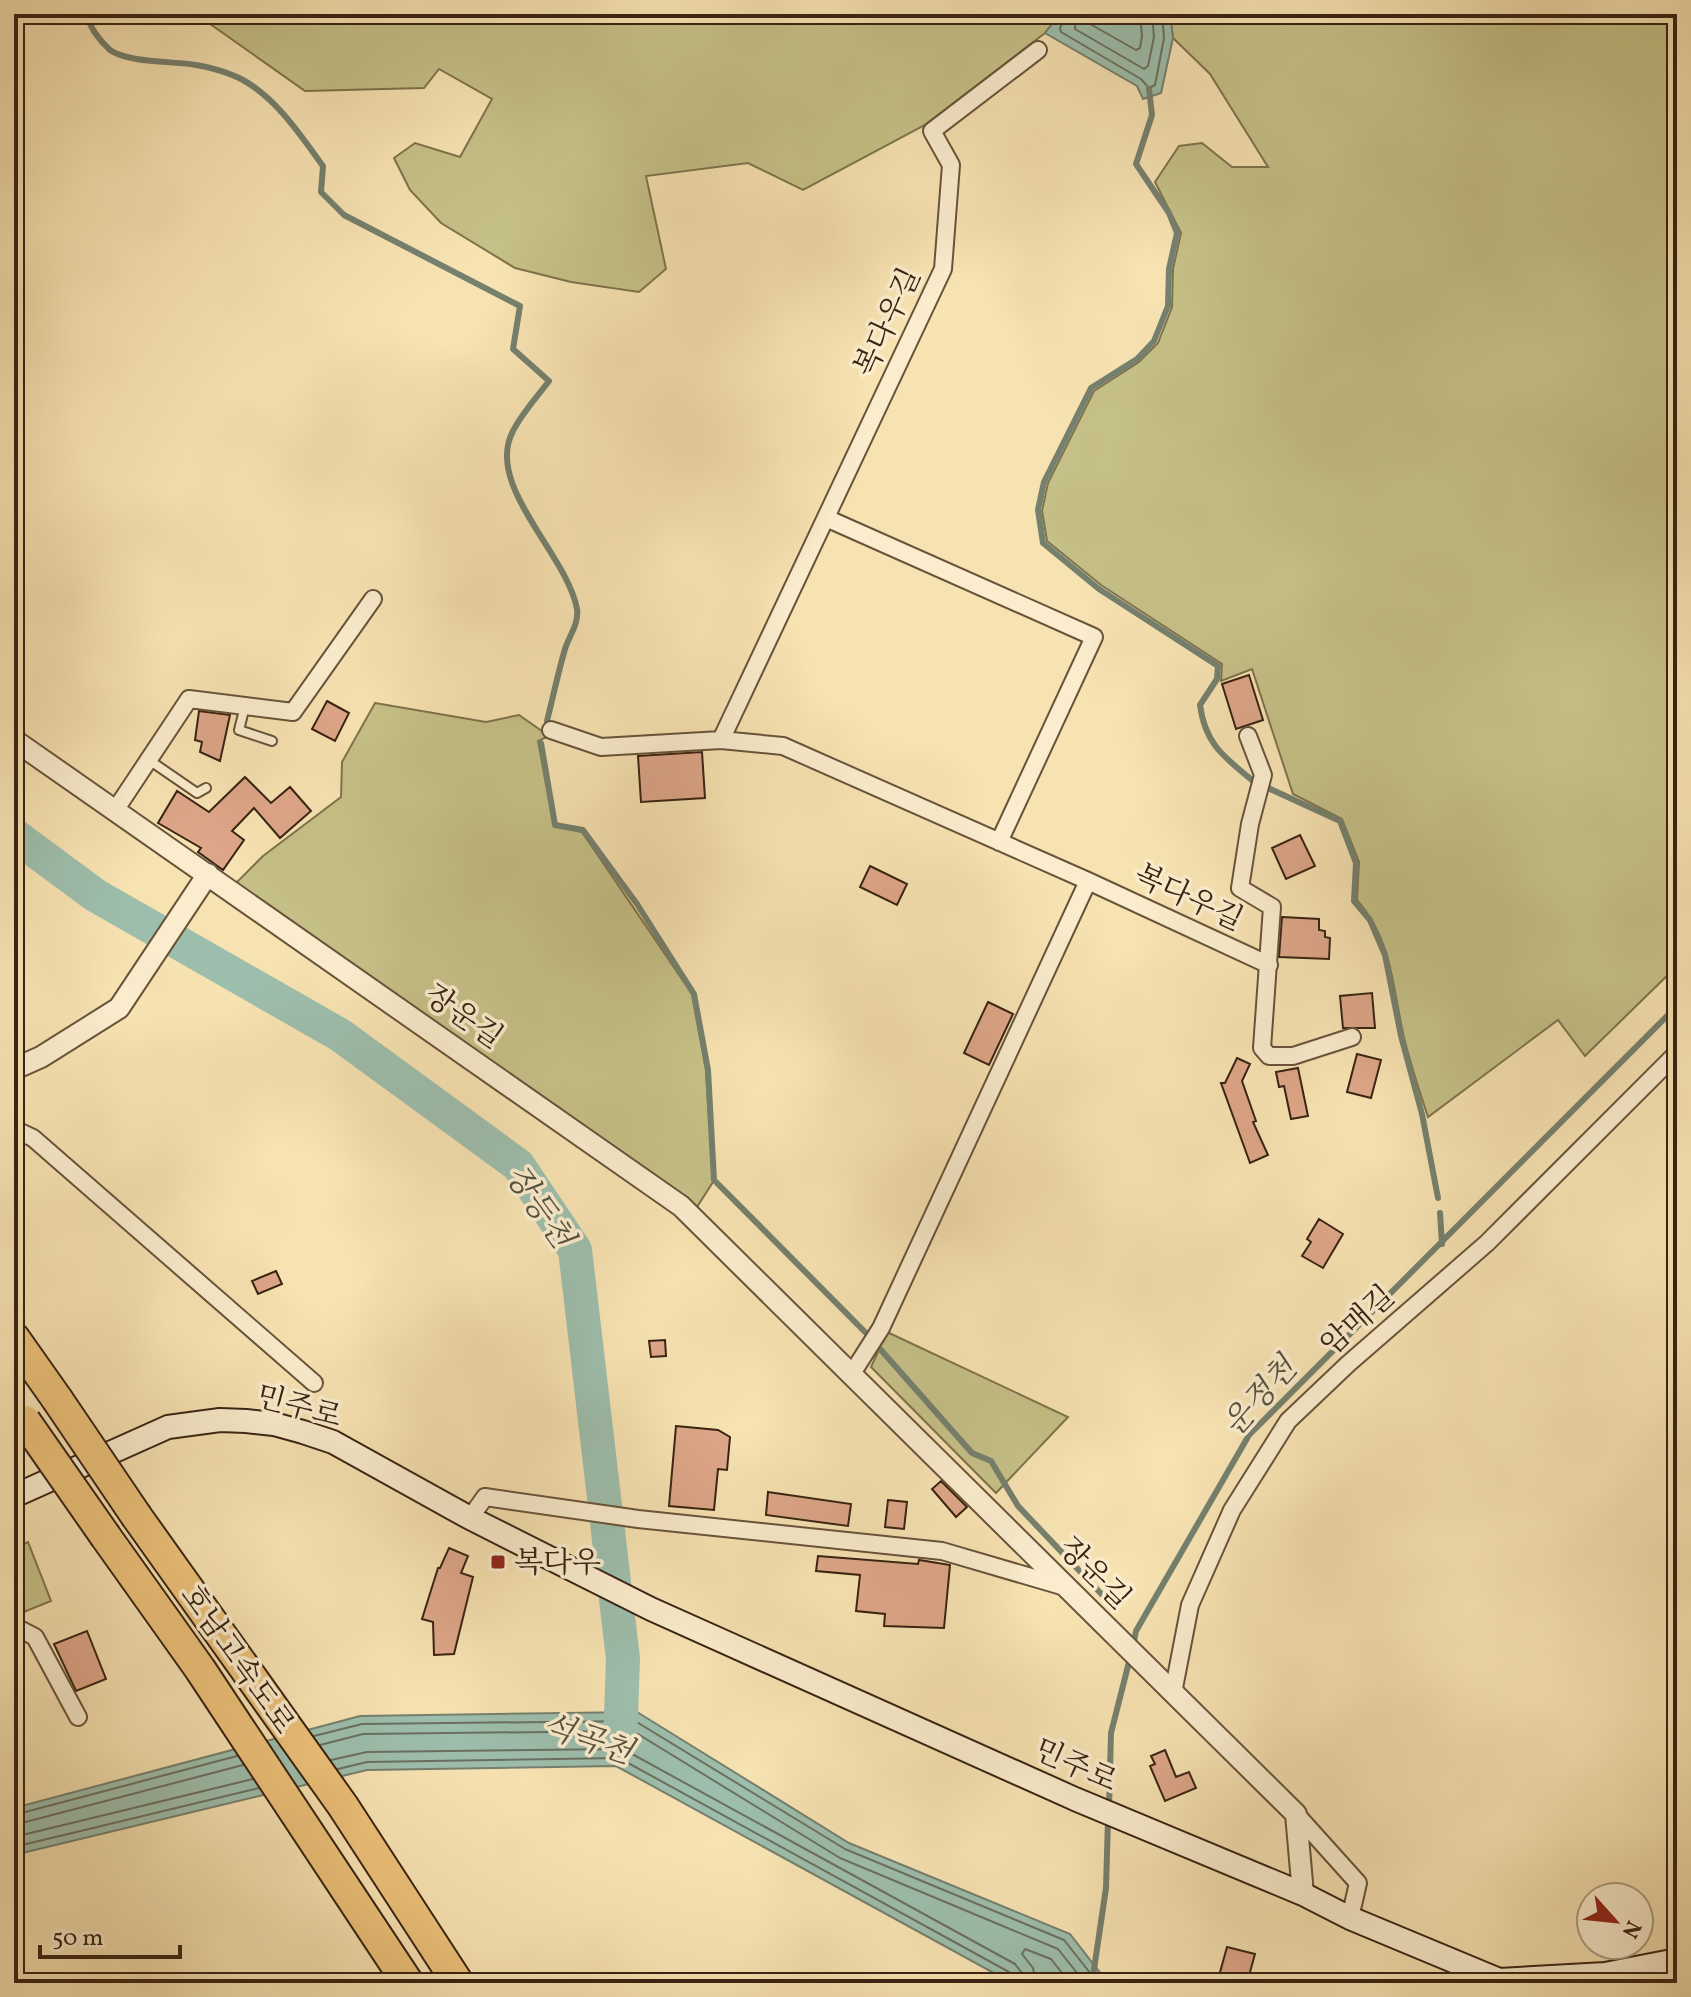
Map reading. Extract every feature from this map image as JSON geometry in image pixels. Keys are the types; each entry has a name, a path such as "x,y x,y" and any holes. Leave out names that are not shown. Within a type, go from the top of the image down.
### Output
{"highway":[{"name":"호남고속도로","path":"14,1338 343,1806 458,1983"},
{"name":"호남고속도로","path":"19,1414 200,1669 408,1983"}],"main road":[{"name":"민주로","path":"14,1496 168,1427 220,1420 274,1424 333,1442 470,1518 651,1609 1075,1799 1303,1894 1350,1918 1499,1982 1605,1974 1677,1960"}],"street":[{"name":"복다우길","path":"721,740 943,269 951,165 932,131 1038,50"},
{"path":"826,518 1094,637 999,842"},
{"path":"116,809 189,699 293,712 373,599"},
{"name":"복다우길","path":"551,730 601,747 721,740 783,746 1269,965"},
{"name":"복다우길","path":"1248,736 1263,775 1250,824 1240,888 1272,907 1262,1048 1269,1056 1293,1056 1352,1037"},
{"name":"장운길","path":"14,740 681,1206 1296,1814 1358,1883 1350,1918"},
{"path":"14,1069 41,1057 119,1008 208,874"},
{"path":"851,1375 881,1328 1088,881"},
{"name":"암매길","path":"1173,1693 1190,1605 1232,1510 1288,1421 1348,1364 1487,1243 1677,1053"},
{"path":"14,1129 33,1138 314,1383"},
{"path":"470,1518 485,1497 638,1519 942,1551 1067,1588"},
{"path":"14,1626 35,1637 78,1717"},
{"path":"1296,1814 1303,1894"}],"lane":[{"path":"245,706 239,730 272,741"},
{"path":"149,760 197,793 206,788"}],"shaded area":[{"path":"196,14 1060,14 1045,33 925,125 803,190 748,163 646,176 666,269 639,292 571,282 515,268 441,223 410,190 394,158 415,143 460,157 492,99 439,69 424,88 305,91"},
{"path":"1170,14 1677,14 1677,966 1585,1056 1558,1020 1428,1117 1405,1044 1384,947 1369,915 1357,900 1359,862 1342,819 1293,794 1252,669 1221,681 1222,664 1101,585 1047,541 1042,511 1048,483 1094,391 1139,362 1158,343 1172,307 1173,269 1181,233 1155,182 1179,146 1202,143 1232,167 1268,167 1210,74 1173,38"},
{"path":"375,703 486,722 519,715 549,736 538,741 554,826 582,832 692,994 706,1070 713,1182 695,1210 235,884 263,856 341,797 342,762"},
{"path":"887,1332 1068,1417 996,1493 871,1367"},
{"path":"28,1542 51,1601 19,1614 14,1601 14,1548"}],"water":[{"path":"1060,14 1170,14 1173,38 1161,93 1143,99 1137,86 1045,33"},
{"name":"석곡천","path":"637,1712 849,1843 1070,1934 1108,1983 1012,1983 616,1766 367,1770 14,1855 14,1808 360,1716"}],"building":[{"path":"1249,675 1263,720 1236,729 1222,684"},
{"path":"327,701 349,713 335,741 312,729"},
{"path":"199,711 230,715 220,761 200,752 202,742 195,740"},
{"path":"702,752 705,798 641,802 638,756"},
{"path":"245,777 271,803 290,787 311,811 280,838 254,808 232,831 244,840 223,870 198,852 201,848 158,823 177,791 209,812"},
{"path":"1300,835 1315,866 1286,879 1272,848"},
{"path":"870,866 907,884 897,905 860,887"},
{"path":"1282,917 1319,919 1319,930 1325,931 1325,937 1330,938 1329,959 1279,957"},
{"path":"1372,993 1375,1028 1343,1028 1340,996"},
{"path":"988,1002 1013,1014 989,1065 964,1053"},
{"path":"1357,1054 1381,1060 1371,1098 1347,1092"},
{"path":"1237,1058 1250,1064 1242,1081 1256,1121 1253,1122 1268,1155 1250,1163 1221,1083 1225,1083"},
{"path":"1298,1068 1308,1116 1291,1119 1284,1086 1279,1087 1276,1072"},
{"path":"1319,1219 1343,1234 1323,1268 1302,1256 1311,1242 1307,1239"},
{"path":"276,1271 282,1284 258,1294 252,1281"},
{"path":"665,1340 666,1356 651,1357 649,1341"},
{"path":"676,1426 718,1430 730,1437 727,1470 718,1469 714,1510 669,1506"},
{"path":"941,1481 967,1507 956,1517 932,1489"},
{"path":"768,1492 851,1504 848,1526 766,1515"},
{"path":"888,1500 907,1502 904,1529 885,1527"},
{"path":"449,1548 468,1556 461,1573 473,1577 454,1654 434,1655 433,1622 422,1619 438,1568"},
{"path":"818,1556 918,1564 919,1560 950,1565 944,1628 884,1626 885,1614 856,1611 860,1575 816,1571"},
{"path":"87,1631 106,1679 76,1691 54,1644"},
{"path":"1165,1750 1176,1777 1189,1772 1196,1788 1165,1801 1150,1766 1155,1764 1151,1756"},
{"path":"1227,1947 1255,1954 1247,1983 1217,1983"}],"waterway":[{"path":"87,14 99,38 118,54 207,67 238,77 255,88 288,119 323,166 321,192 344,215 520,306 513,349 549,381 513,431 507,452 509,474 530,520 559,566 577,609 577,620 565,649 547,721"},
{"path":"1149,89 1152,115 1136,164 1169,213 1177,233 1169,269 1168,306 1154,341 1137,359 1091,388 1044,482 1038,510 1043,543 1099,589 1218,666 1217,679 1200,705 1206,730 1218,749 1253,781"},
{"path":"541,743 555,825 583,830 637,904 694,994 708,1070 714,1180 867,1334"},
{"path":"1268,788 1340,821 1356,863 1354,901 1370,920 1385,955 1438,1198"},
{"name":"장등천","path":"14,835 95,895 340,1035 518,1165 575,1250 623,1659 620,1744"},
{"name":"운정천","path":"1133,1647 1136,1631 1249,1435 1677,1006"},
{"path":"1440,1213 1442,1244"},
{"path":"881,1350 972,1453 991,1461 1018,1506 1108,1601"},
{"name":"운정천","path":"1109,1808 1111,1733 1130,1658"},
{"name":"운정천","path":"1092,1983 1106,1888 1108,1819"}],"place":[{"name":"복다우","path":"498,1562"}]}
